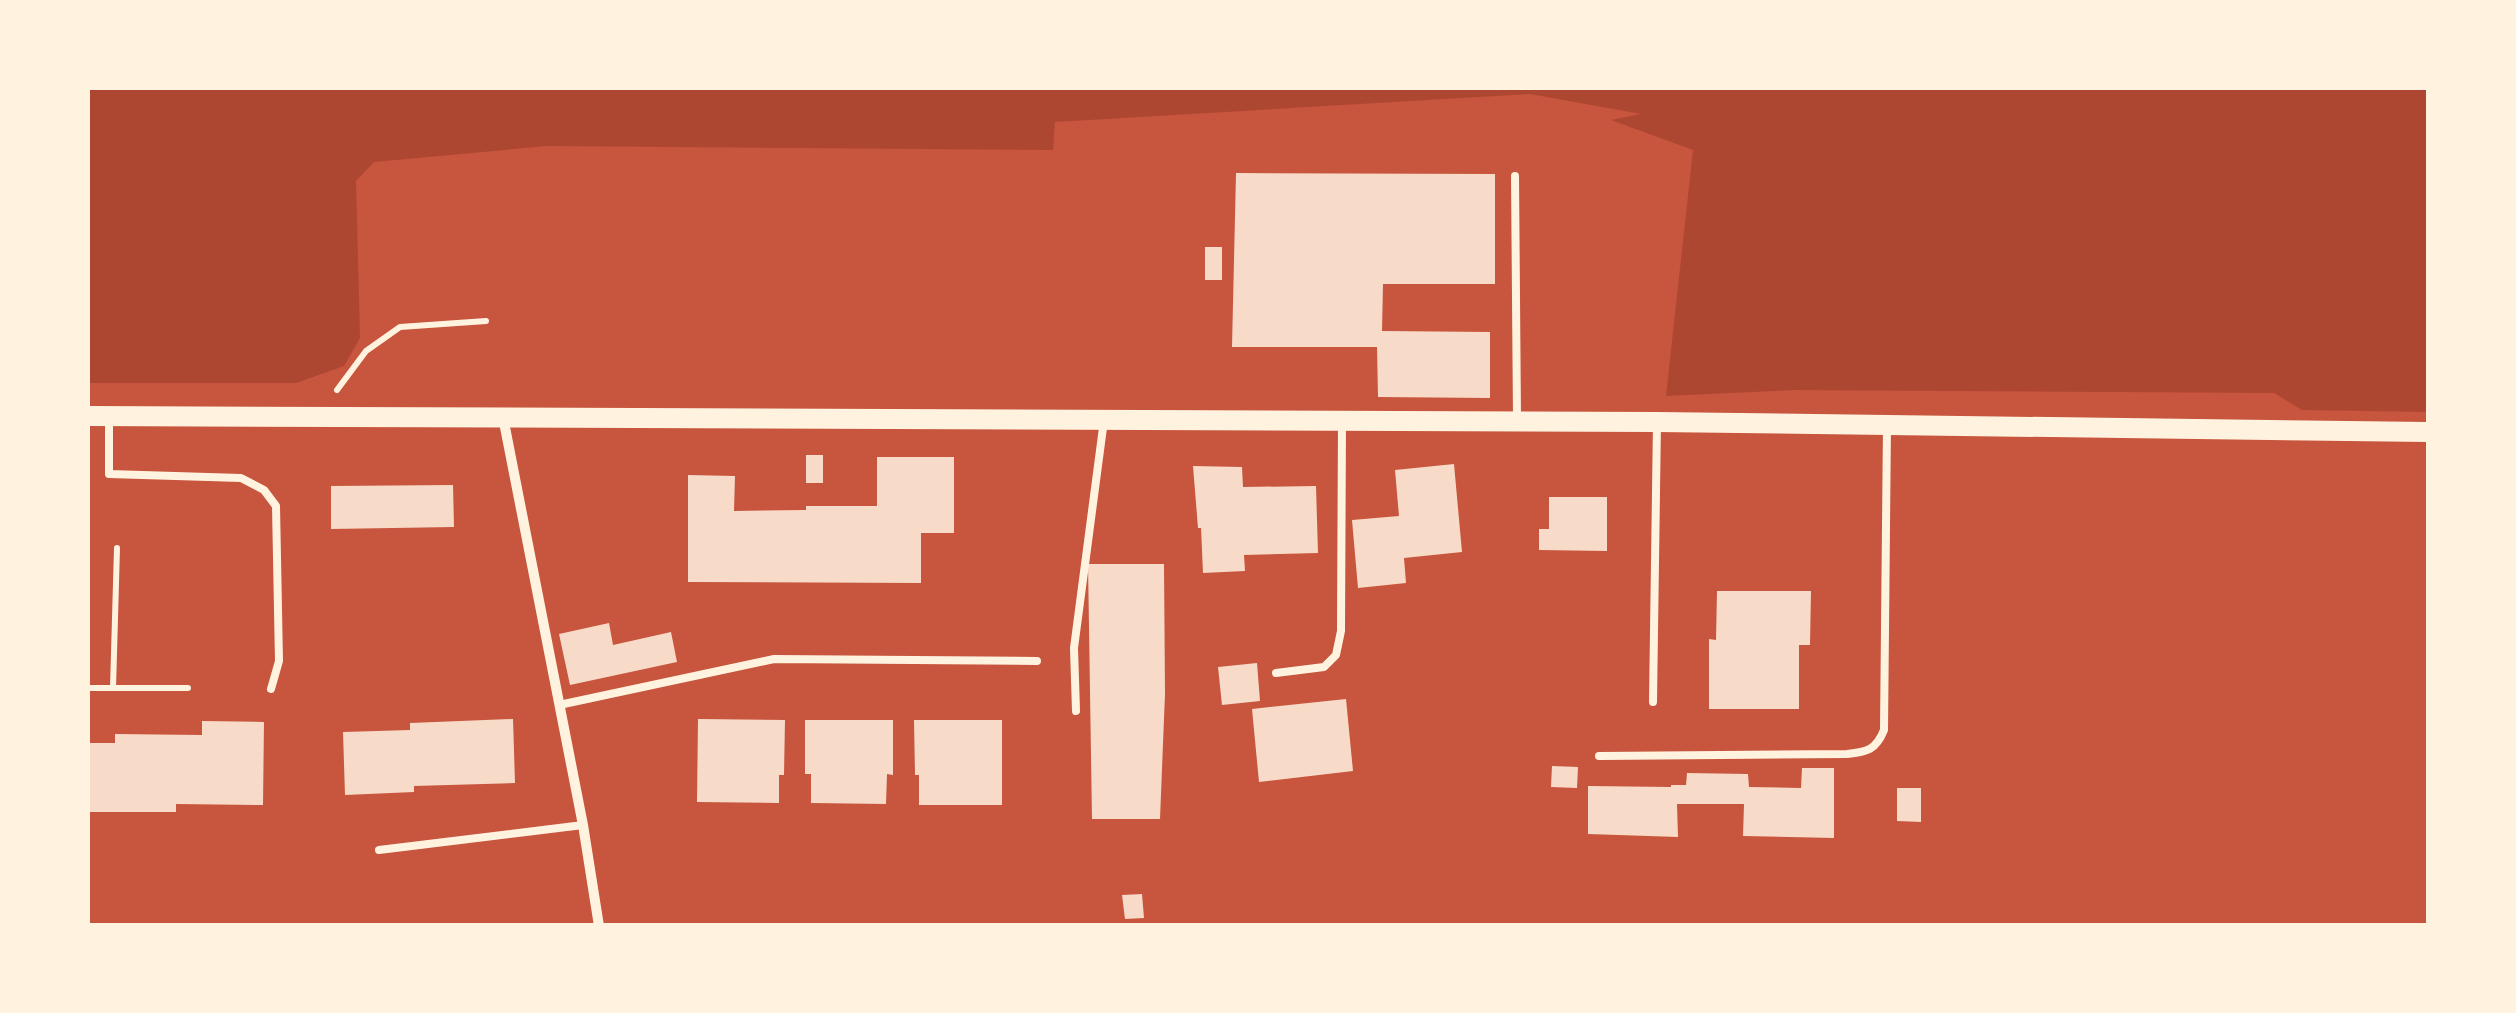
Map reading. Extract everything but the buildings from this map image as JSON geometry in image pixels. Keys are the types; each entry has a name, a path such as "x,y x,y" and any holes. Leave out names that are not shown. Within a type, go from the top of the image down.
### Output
{"main road":[{"path":"88,416 1656,422 2428,432"}],"street":[{"path":"502,416 599,926"}],"lane":[{"path":"1515,176 1517,422"},
{"path":"109,416 110,474 241,478 264,490 276,506 279,661 271,690"},
{"path":"1076,710 1074,648 1104,420"},
{"path":"1276,672 1324,667 1336,655 1341,631 1342,421"},
{"path":"1653,702 1656,422"},
{"path":"1599,756 1847,754 1867,752 1878,745 1884,730 1887,425"},
{"path":"559,705 774,659 1037,661"},
{"path":"379,850 583,826"}],"path":[{"path":"319,415 366,351 400,327 486,321"},
{"path":"113,688 117,548"},
{"path":"88,688 188,688"}],"shaded area":[{"path":"88,88 2428,88 2428,412 2302,410 2274,393 1794,390 1666,396 1693,150 1611,120 1641,114 1530,94 1055,122 1053,150 547,146 374,162 356,181 360,338 344,366 296,383 88,383"}]}
